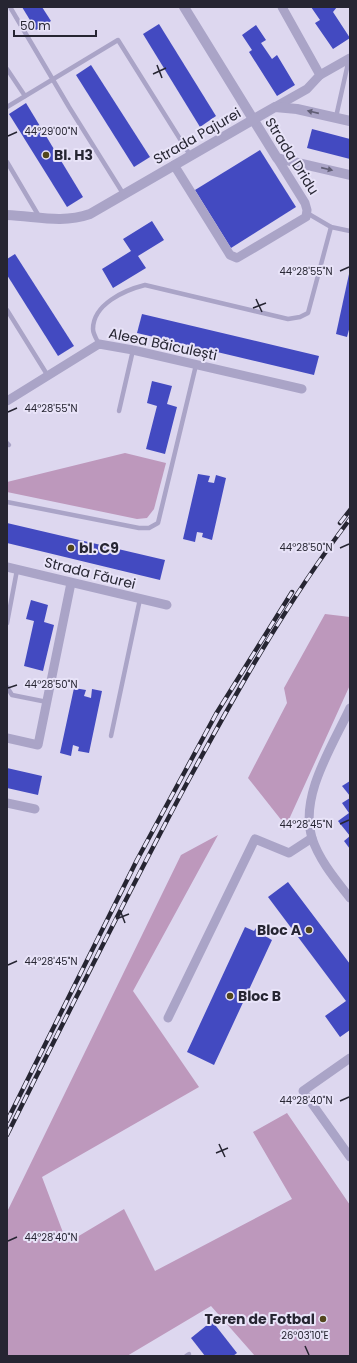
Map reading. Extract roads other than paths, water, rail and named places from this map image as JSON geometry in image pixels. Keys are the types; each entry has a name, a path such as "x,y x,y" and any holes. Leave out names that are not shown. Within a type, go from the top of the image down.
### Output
{"street":[{"path":"282,7 320,75"},
{"name":"Strada Dridu","path":"174,165 230,255 233,257 239,257 303,220 306,213 305,203 187,8"},
{"name":"Strada Pajurei","path":"7,215 58,220 80,217 99,209 190,155 307,89 320,75 350,59"},
{"path":"275,107 297,109 350,121"},
{"path":"277,158 350,174"},
{"name":"Aleea Băiculești","path":"7,401 99,344 133,350 302,390"},
{"name":"Strada Făurei","path":"7,567 167,605"},
{"path":"7,738 38,744 71,583"},
{"path":"350,708 314,786 309,813 312,838 330,870 350,898"},
{"path":"7,803 35,809"},
{"path":"168,1018 255,839 289,853 312,838"},
{"path":"350,1058 303,1091 350,1157"}],"lane":[{"path":"10,7 124,195"},
{"path":"7,107 118,40 190,155"},
{"path":"336,117 350,59"},
{"path":"7,69 25,96"},
{"path":"7,162 41,219"},
{"path":"306,213 331,227 350,231"},
{"path":"99,344 93,330 97,314 108,302 135,287 145,285 288,319 300,317 308,313 331,227"},
{"path":"7,310 48,376"},
{"path":"119,411 133,350"},
{"path":"7,502 139,528 149,528 158,523 196,365"},
{"path":"7,623 17,570"},
{"path":"111,736 140,599"},
{"path":"7,687 12,695 47,702"}],"railway":[{"path":"340,523 350,510"},
{"path":"7,1135 137,879 220,723 281,619 326,551 350,519"},
{"path":"7,1121 137,860 216,714 292,592"}],"place":[{"name":"Bl. H3","path":"46,155"},
{"name":"bl. C9","path":"71,548"},
{"name":"Bloc A","path":"309,930"},
{"name":"Bloc B","path":"230,996"},
{"name":"Teren de Fotbal","path":"323,1319"}]}
